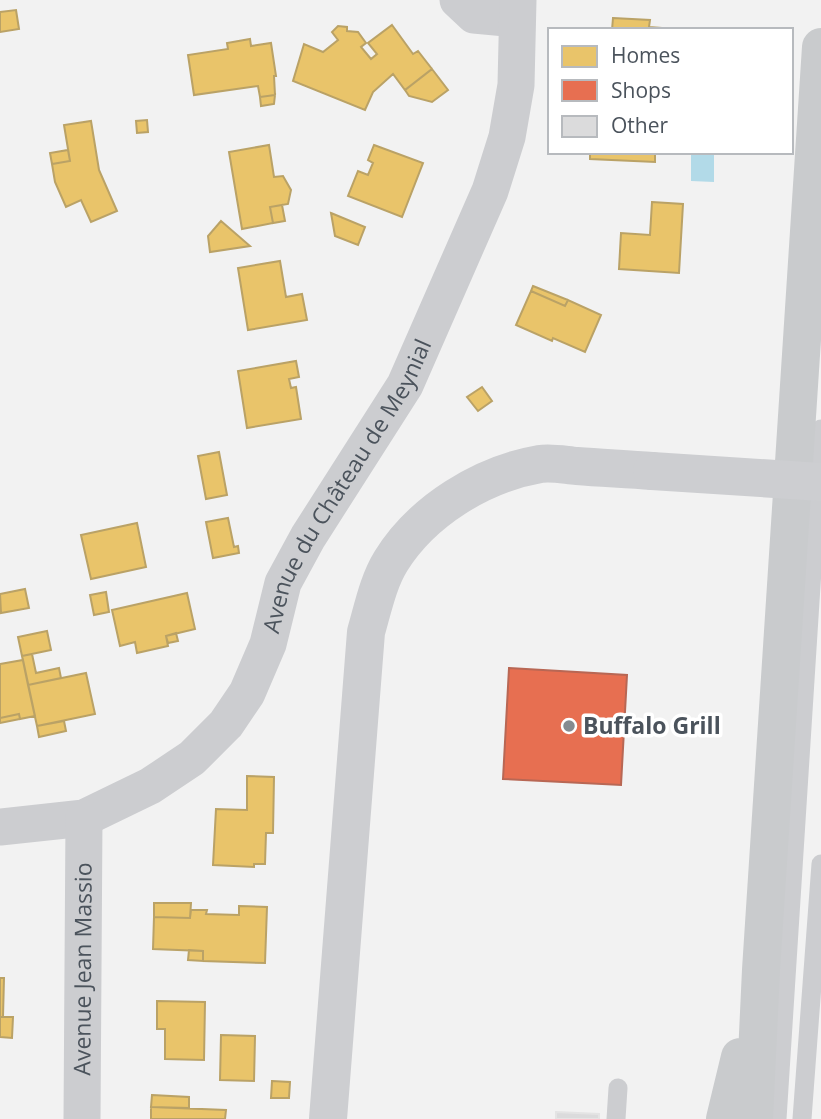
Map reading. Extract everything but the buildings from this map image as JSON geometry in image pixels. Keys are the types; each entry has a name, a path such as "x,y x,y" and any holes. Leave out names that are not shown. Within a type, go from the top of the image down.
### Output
{"main road":[{"path":"754,1119 761,970 821,47"},
{"path":"725,1119 761,970"}],"street":[{"path":"458,0 474,15 517,10"},
{"name":"Avenue du Château de Meynial","path":"0,827 84,818 150,786 192,758 226,724 247,694 268,644 283,583 308,537 405,385 490,191 507,137 516,85 517,10"},
{"path":"328,1119 366,632 377,592 390,562 412,533 436,511 468,491 504,474 542,464 821,482"},
{"name":"Avenue Jean Massio","path":"82,1119 84,818"}],"lane":[{"path":"776,1119 821,429"},
{"path":"802,1119 821,864"},
{"path":"616,1119 618,1088"}],"water":[{"path":"691,154 714,154 714,182 691,181"}],"place":[{"name":"Buffalo Grill","path":"569,726"}]}
